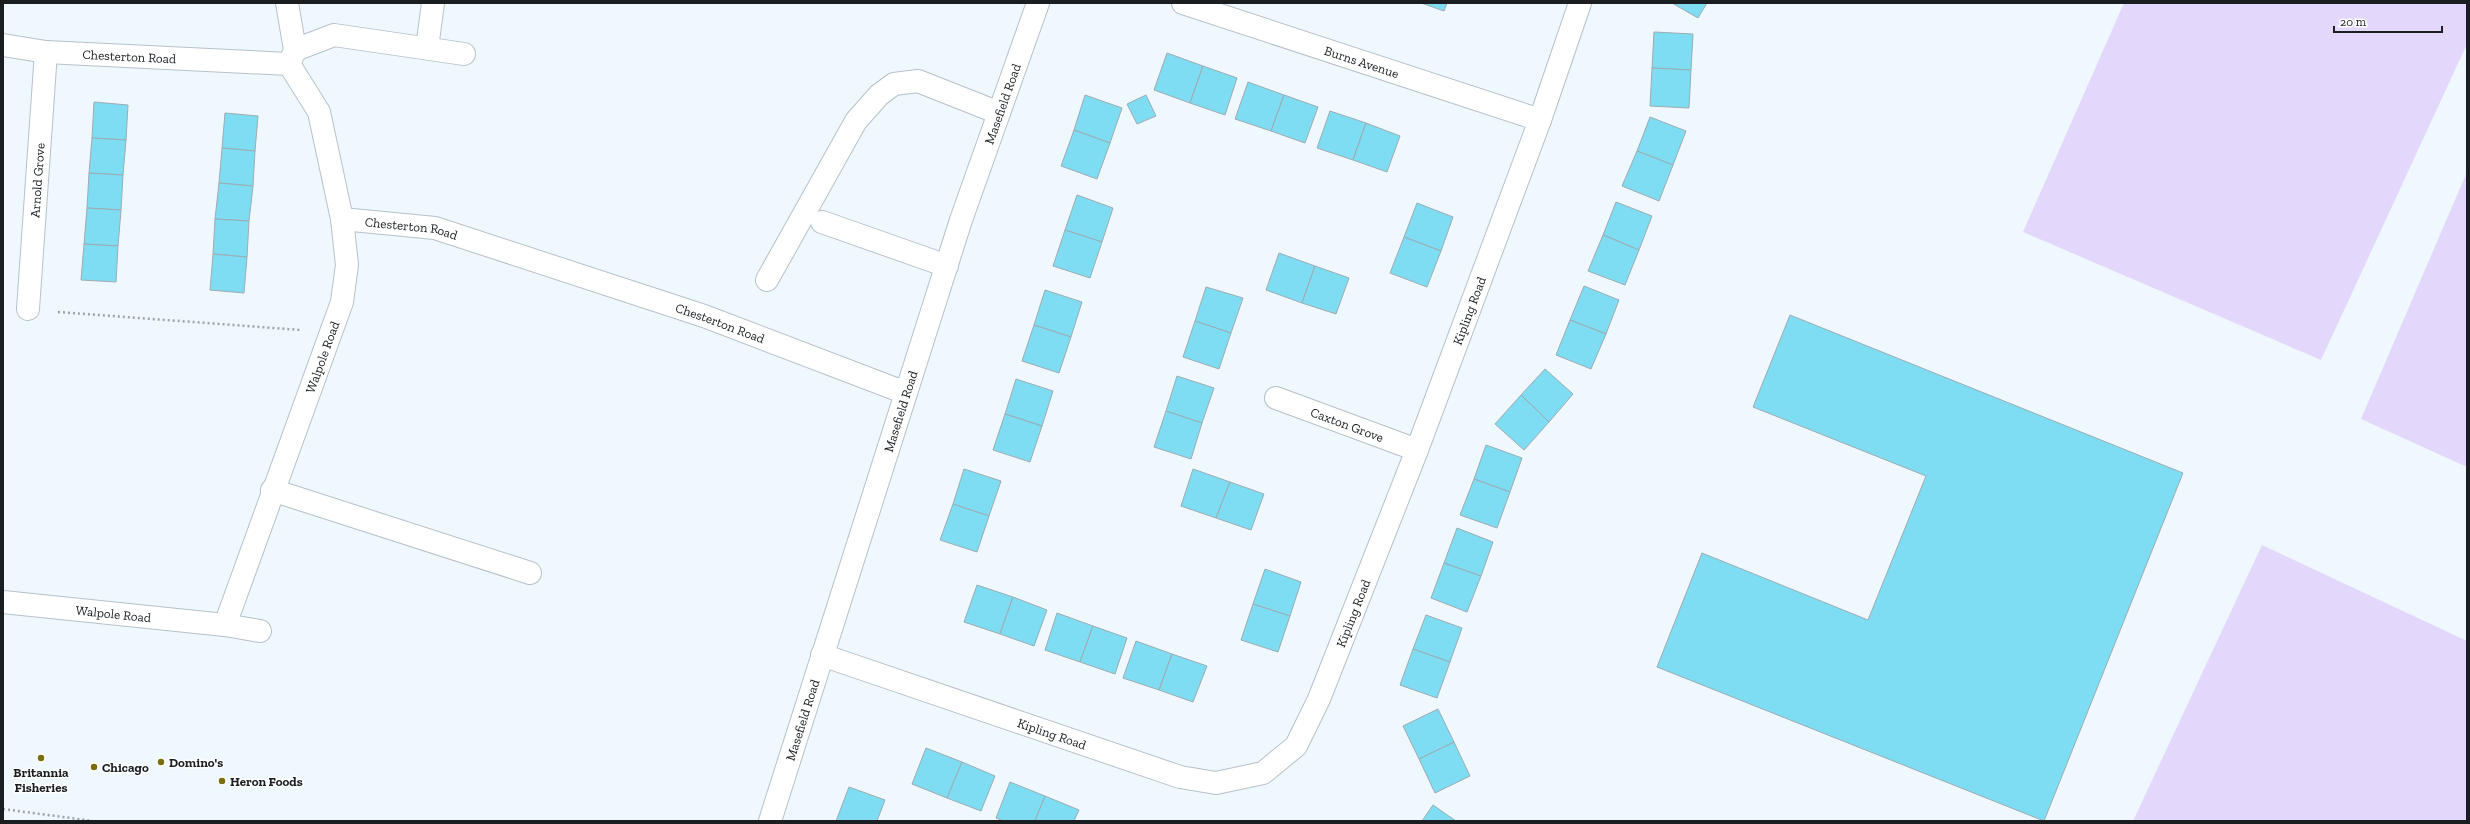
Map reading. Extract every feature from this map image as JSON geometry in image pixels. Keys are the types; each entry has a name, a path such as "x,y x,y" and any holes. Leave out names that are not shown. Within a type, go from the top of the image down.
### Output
{"street":[{"path":"287,3 292,57 319,112 342,219"},
{"path":"427,48 433,3"},
{"name":"Masefield Road","path":"770,821 961,220 1038,3"},
{"name":"Burns Avenue","path":"1183,3 1540,120"},
{"name":"Kipling Road","path":"822,655 1180,778 1216,783 1263,773 1296,746 1320,699 1417,450 1540,120 1580,3"},
{"path":"292,57 334,36 464,54"},
{"name":"Chesterton Road","path":"3,45 46,52 292,57"},
{"name":"Arnold Grove","path":"28,309 46,52"},
{"path":"767,280 856,121 879,95 894,84 918,81 999,113"},
{"name":"Chesterton Road","path":"342,219 435,228 704,316 906,393"},
{"name":"Walpole Road","path":"225,625 272,490 342,302 347,265 342,219"},
{"path":"822,222 947,266"},
{"name":"Caxton Grove","path":"1276,398 1417,450"},
{"path":"272,490 530,573"},
{"name":"Walpole Road","path":"3,602 225,625 260,631"}],"path":[{"path":"28,309 331,332"},
{"path":"3,809 93,821"}],"shaded area":[{"path":"2124,3 2467,3 2467,44 2321,360 2023,232"},
{"path":"2467,172 2467,467 2361,419"},
{"path":"2262,545 2467,641 2467,821 2133,821"}],"building":[{"path":"1421,3 1447,3 1444,11"},
{"path":"1672,3 1707,3 1698,18"},
{"path":"1654,32 1693,34 1691,70 1652,68"},
{"path":"1167,53 1203,66 1190,103 1154,90"},
{"path":"1203,66 1237,78 1225,115 1190,103"},
{"path":"1652,68 1691,70 1689,108 1650,106"},
{"path":"1248,82 1284,95 1271,131 1235,119"},
{"path":"1085,95 1122,108 1110,143 1074,130"},
{"path":"1146,95 1156,116 1137,124 1127,104"},
{"path":"1284,95 1318,107 1305,143 1271,131"},
{"path":"94,102 128,105 126,140 92,138"},
{"path":"1330,111 1366,123 1353,160 1317,148"},
{"path":"225,113 258,116 255,151 222,148"},
{"path":"1650,117 1686,131 1673,165 1637,151"},
{"path":"1366,123 1400,136 1387,172 1353,160"},
{"path":"1074,130 1110,143 1097,179 1061,166"},
{"path":"92,138 126,140 123,175 89,173"},
{"path":"222,148 255,151 253,186 219,183"},
{"path":"1637,151 1673,165 1659,201 1622,186"},
{"path":"89,173 123,175 121,210 87,208"},
{"path":"219,183 253,186 249,221 215,219"},
{"path":"1077,195 1113,208 1102,242 1065,230"},
{"path":"1616,202 1652,216 1639,250 1603,235"},
{"path":"1417,203 1453,217 1441,251 1404,237"},
{"path":"87,208 121,210 118,246 84,244"},
{"path":"215,219 249,221 247,257 213,254"},
{"path":"1065,230 1102,242 1090,278 1053,266"},
{"path":"1603,235 1639,250 1625,285 1588,271"},
{"path":"1404,237 1441,251 1427,287 1390,273"},
{"path":"84,244 118,246 116,282 81,280"},
{"path":"1279,253 1315,266 1302,303 1266,290"},
{"path":"213,254 247,257 244,293 210,290"},
{"path":"1315,266 1349,278 1336,314 1302,303"},
{"path":"1584,286 1619,300 1606,334 1570,320"},
{"path":"1206,287 1243,298 1231,333 1195,321"},
{"path":"1045,290 1082,302 1071,337 1034,325"},
{"path":"1790,315 2183,473 2044,821 1657,667 1702,553 1868,620 1926,476 1753,407"},
{"path":"1570,320 1606,334 1591,369 1556,355"},
{"path":"1195,321 1231,333 1219,369 1183,357"},
{"path":"1034,325 1071,337 1059,373 1022,361"},
{"path":"1545,369 1573,394 1549,422 1521,395"},
{"path":"1177,376 1214,388 1202,423 1166,411"},
{"path":"1016,379 1053,391 1042,426 1005,414"},
{"path":"1521,395 1549,422 1524,450 1495,424"},
{"path":"1166,411 1202,423 1191,459 1154,447"},
{"path":"1005,414 1042,426 1030,462 993,450"},
{"path":"1486,445 1522,458 1510,492 1474,479"},
{"path":"964,469 1001,481 989,516 953,504"},
{"path":"1193,469 1230,482 1216,518 1181,506"},
{"path":"1474,479 1510,492 1497,528 1460,515"},
{"path":"1230,482 1264,494 1251,530 1216,518"},
{"path":"953,504 989,516 977,552 940,540"},
{"path":"1457,528 1493,542 1481,576 1444,563"},
{"path":"1444,563 1481,576 1467,612 1431,598"},
{"path":"1265,569 1301,582 1290,616 1253,604"},
{"path":"977,585 1013,597 1000,634 964,622"},
{"path":"1013,597 1047,610 1034,646 1000,634"},
{"path":"1253,604 1290,616 1278,652 1241,640"},
{"path":"1057,613 1093,626 1080,662 1045,650"},
{"path":"1426,615 1462,628 1450,662 1413,649"},
{"path":"1093,626 1127,638 1115,674 1080,662"},
{"path":"1136,641 1172,654 1159,690 1123,678"},
{"path":"1413,649 1450,662 1437,698 1400,685"},
{"path":"1172,654 1207,666 1193,702 1159,690"},
{"path":"1438,709 1454,742 1419,759 1403,726"},
{"path":"1454,742 1470,776 1435,793 1419,759"},
{"path":"926,748 962,762 947,798 912,784"},
{"path":"962,762 995,776 981,811 947,798"},
{"path":"1010,782 1045,796 1035,821 1004,821 996,818"},
{"path":"849,787 885,800 877,821 836,821"},
{"path":"1045,796 1079,810 1074,821 1035,821"},
{"path":"1433,805 1456,821 1422,821"}],"place":[{"name":"Britannia Fisheries","path":"41,758"},
{"name":"Domino's","path":"161,762"},
{"name":"Chicago","path":"94,767"},
{"name":"Heron Foods","path":"222,781"}]}
